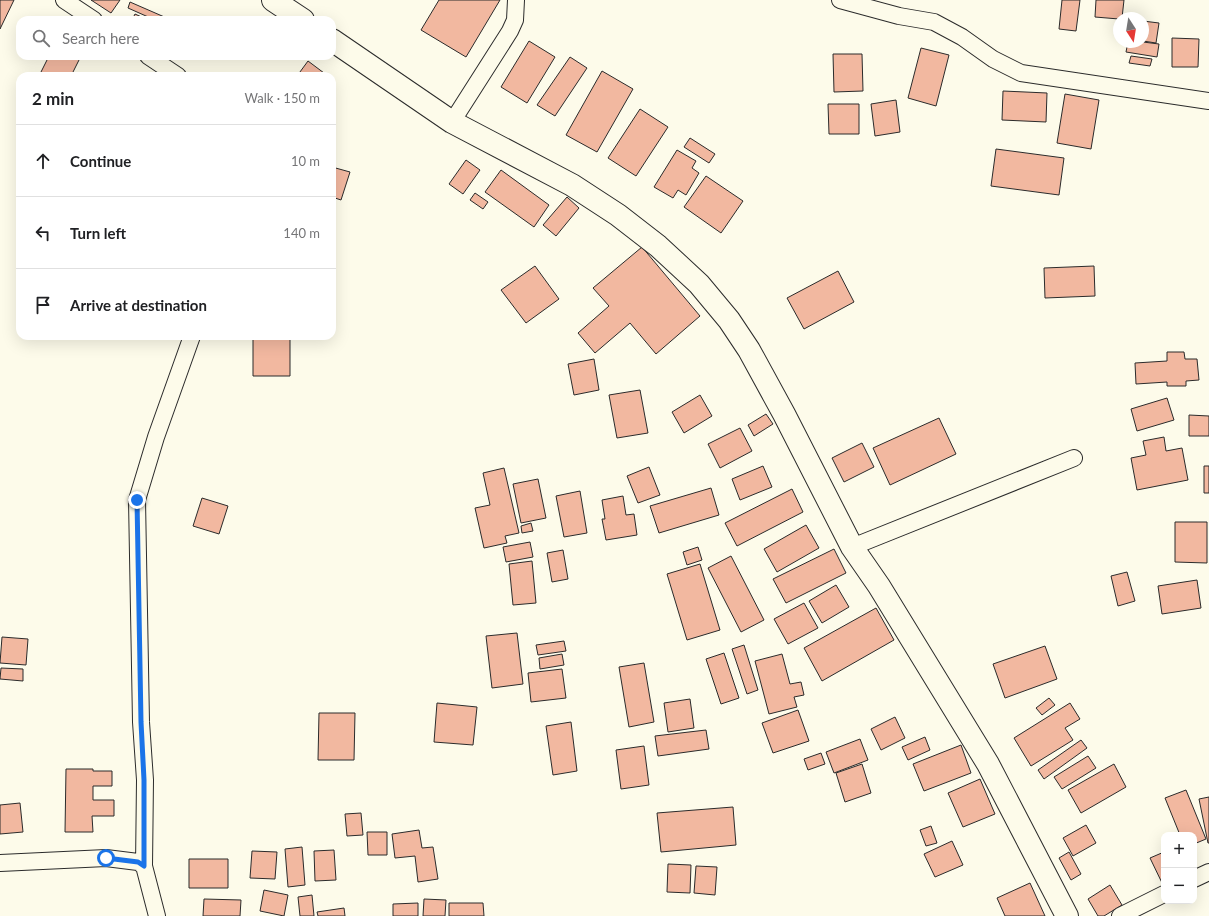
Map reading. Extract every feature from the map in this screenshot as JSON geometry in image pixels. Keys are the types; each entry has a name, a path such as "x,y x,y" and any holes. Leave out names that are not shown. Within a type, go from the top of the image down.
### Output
{"highway":[{"path":"273,0 297,16"},
{"path":"336,43 452,122 572,185 618,214 658,246 698,284 729,320 749,350 784,414 852,547 879,586 988,764 1067,916"}],"street":[{"path":"64,0 88,16"},
{"path":"452,122 510,31 515,20 516,0"},
{"path":"840,0 898,16 934,22 962,37 993,59 1021,73 1209,101"},
{"path":"154,60 172,72"},
{"path":"157,916 144,866 144,780 141,722 137,500 156,437 191,340"},
{"path":"852,547 1074,458"},
{"path":"0,863 106,858 138,862 144,866"},
{"path":"1197,878 1209,872"},
{"path":"1120,916 1161,896"}],"building":[{"path":"0,0 14,0 0,29"},
{"path":"91,0 120,0 111,13"},
{"path":"439,0 500,0 466,57 421,30"},
{"path":"1062,0 1080,0 1076,31 1059,29"},
{"path":"1096,0 1124,0 1123,12 1113,12 1113,18 1095,17"},
{"path":"130,2 162,16 146,16 128,8"},
{"path":"1149,22 1159,23 1156,43 1149,42"},
{"path":"1172,38 1199,39 1198,67 1172,67"},
{"path":"529,41 555,57 527,103 501,87"},
{"path":"1149,43 1159,44 1157,57 1126,52 1127,48 1149,48"},
{"path":"921,48 949,55 936,106 908,98"},
{"path":"833,54 862,54 863,91 834,92"},
{"path":"1131,56 1152,59 1150,66 1129,63"},
{"path":"570,57 587,68 555,116 537,105"},
{"path":"47,60 79,60 73,72 41,72"},
{"path":"308,61 323,72 300,72"},
{"path":"602,71 633,89 597,152 566,135"},
{"path":"1003,91 1047,93 1046,122 1002,120"},
{"path":"1065,94 1099,100 1091,149 1057,143"},
{"path":"896,100 900,132 875,136 871,104"},
{"path":"828,104 859,104 859,134 829,134"},
{"path":"640,109 668,127 636,176 608,158"},
{"path":"690,138 715,154 709,163 684,147"},
{"path":"996,149 1064,158 1059,195 991,186"},
{"path":"677,150 696,161 692,168 699,173 686,195 678,190 673,198 654,187"},
{"path":"466,160 480,170 463,194 449,184"},
{"path":"336,168 350,172 341,200 336,198"},
{"path":"501,170 549,205 534,227 485,192"},
{"path":"706,176 743,201 721,233 684,207"},
{"path":"475,193 488,202 483,209 470,200"},
{"path":"567,197 579,208 556,236 543,225"},
{"path":"642,247 700,316 656,354 630,323 595,353 578,333 609,306 593,288"},
{"path":"535,266 559,299 526,323 501,290"},
{"path":"1094,266 1095,296 1045,298 1044,268"},
{"path":"838,271 854,302 804,329 787,298"},
{"path":"253,340 290,340 290,376 253,376"},
{"path":"1167,352 1184,352 1185,359 1197,359 1199,380 1186,381 1186,386 1167,386 1167,382 1136,384 1135,363 1167,361"},
{"path":"594,359 599,390 574,395 568,364"},
{"path":"640,390 648,433 617,438 609,395"},
{"path":"700,395 712,416 684,433 672,412"},
{"path":"1167,398 1174,420 1137,431 1131,409"},
{"path":"766,414 773,424 754,436 748,425"},
{"path":"1189,415 1209,416 1209,436 1189,436"},
{"path":"939,418 956,454 890,485 873,448"},
{"path":"740,428 752,451 720,468 708,444"},
{"path":"1164,437 1166,451 1182,448 1188,480 1137,490 1131,458 1146,455 1143,441"},
{"path":"862,443 874,467 844,482 832,458"},
{"path":"763,466 772,487 740,500 732,479"},
{"path":"1204,466 1209,466 1209,493 1204,493"},
{"path":"649,467 660,495 638,503 627,476"},
{"path":"504,468 519,533 505,536 507,543 484,548 475,508 490,505 483,473"},
{"path":"538,479 546,518 521,523 513,484"},
{"path":"711,488 719,515 659,533 650,506"},
{"path":"792,489 803,512 737,546 725,523"},
{"path":"580,491 587,533 564,537 556,496"},
{"path":"623,496 626,515 634,514 637,535 606,540 602,519 605,519 602,500"},
{"path":"202,498 228,506 219,534 193,526"},
{"path":"1175,522 1207,522 1207,563 1175,562"},
{"path":"531,523 533,531 522,533 521,526"},
{"path":"806,525 819,548 777,572 764,549"},
{"path":"530,542 533,557 506,562 503,547"},
{"path":"698,547 702,560 687,565 683,552"},
{"path":"834,549 846,573 786,603 773,579"},
{"path":"563,550 568,579 552,582 547,553"},
{"path":"731,556 764,620 741,632 708,568"},
{"path":"532,561 536,603 513,605 509,564"},
{"path":"700,564 720,630 687,640 667,574"},
{"path":"1127,572 1135,601 1118,606 1111,576"},
{"path":"1197,580 1201,608 1162,614 1158,586"},
{"path":"836,585 849,607 822,623 809,601"},
{"path":"804,603 818,628 788,644 774,619"},
{"path":"876,608 894,640 822,681 804,648"},
{"path":"517,633 523,684 492,688 486,636"},
{"path":"2,637 28,639 26,665 0,663"},
{"path":"564,641 566,651 538,655 536,645"},
{"path":"744,645 758,690 747,694 732,649"},
{"path":"1045,646 1057,679 1005,698 993,664"},
{"path":"724,653 739,698 721,704 706,659"},
{"path":"562,654 564,665 540,669 539,658"},
{"path":"782,654 790,684 801,682 804,695 794,697 797,707 769,714 755,661"},
{"path":"644,663 654,722 629,727 619,667"},
{"path":"1,668 23,669 23,681 0,679"},
{"path":"562,669 566,698 531,702 528,673"},
{"path":"1049,698 1055,705 1042,715 1036,708"},
{"path":"690,699 694,728 668,732 664,703"},
{"path":"437,703 477,707 473,745 434,742"},
{"path":"1070,703 1080,719 1065,728 1073,740 1031,766 1014,738"},
{"path":"798,710 809,741 773,753 762,723"},
{"path":"319,713 355,713 354,760 318,760"},
{"path":"895,717 905,738 881,750 871,729"},
{"path":"571,722 577,771 553,775 546,726"},
{"path":"706,730 709,749 658,756 655,736"},
{"path":"925,737 930,750 908,760 902,747"},
{"path":"860,739 868,760 834,773 826,752"},
{"path":"1081,740 1087,748 1044,779 1038,770"},
{"path":"961,745 971,773 924,791 913,764"},
{"path":"644,746 649,785 621,789 616,750"},
{"path":"821,753 825,764 808,770 804,759"},
{"path":"1088,756 1096,768 1062,789 1054,777"},
{"path":"862,764 871,793 845,802 836,773"},
{"path":"1114,764 1126,787 1081,813 1068,790"},
{"path":"66,769 112,771 112,786 93,786 93,800 114,800 114,816 92,816 93,832 65,832"},
{"path":"980,779 995,814 963,827 948,793"},
{"path":"1186,790 1206,839 1197,843 1197,832 1179,832 1165,798"},
{"path":"1209,797 1209,843 1208,843 1199,799"},
{"path":"20,803 23,832 0,834 0,805"},
{"path":"733,807 736,845 661,852 657,813"},
{"path":"361,813 363,835 347,836 345,814"},
{"path":"1086,825 1096,843 1073,856 1063,838"},
{"path":"931,826 937,843 926,846 920,830"},
{"path":"419,830 422,848 433,847 438,879 418,882 415,856 395,858 392,834"},
{"path":"367,832 387,832 387,855 368,855"},
{"path":"952,841 963,865 935,877 924,854"},
{"path":"302,847 305,885 288,887 285,849"},
{"path":"334,850 336,880 315,881 314,851"},
{"path":"252,851 277,852 275,879 250,878"},
{"path":"1069,852 1081,874 1071,880 1059,858"},
{"path":"1161,853 1161,881 1150,858"},
{"path":"189,859 228,859 228,888 189,888"},
{"path":"668,864 691,865 690,893 667,892"},
{"path":"696,866 717,867 715,895 694,893"},
{"path":"1030,883 1045,916 1005,916 997,898"},
{"path":"1110,885 1122,905 1104,916 1098,916 1088,899"},
{"path":"264,890 288,895 284,916 260,911"},
{"path":"312,895 314,916 300,916 298,897"},
{"path":"204,899 241,900 240,916 203,916"},
{"path":"424,899 446,900 445,916 423,916"},
{"path":"418,903 418,916 393,916 393,904"},
{"path":"449,903 483,903 484,916 449,916"},
{"path":"344,908 345,916 318,916 317,912"}],"route":[{"path":"106,858 138,862 144,866 144,780 141,722 137,500"}]}
